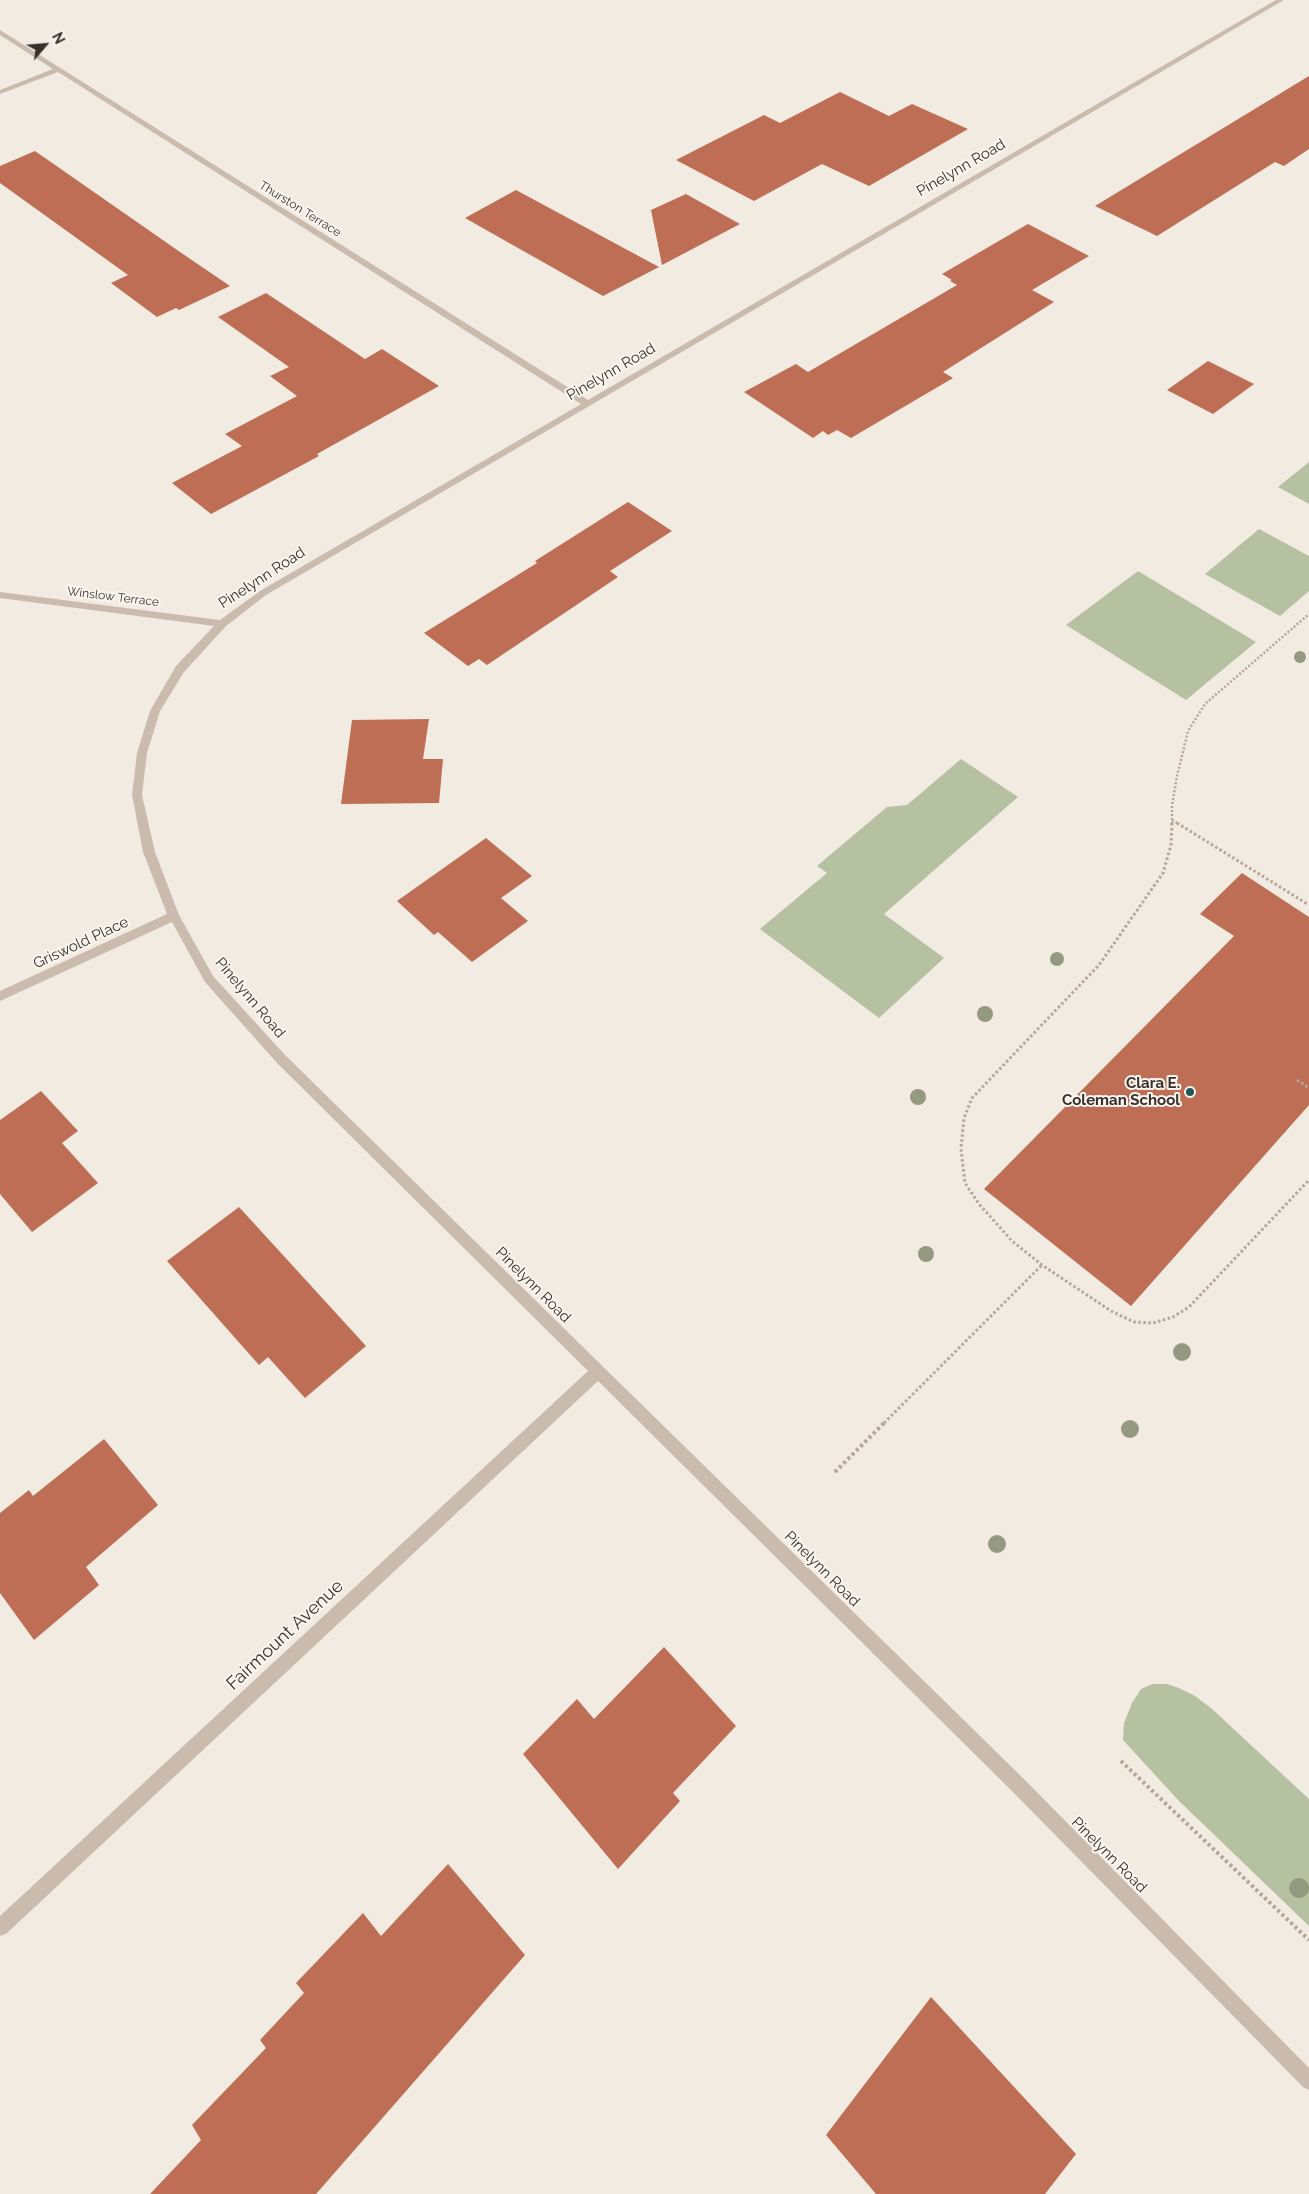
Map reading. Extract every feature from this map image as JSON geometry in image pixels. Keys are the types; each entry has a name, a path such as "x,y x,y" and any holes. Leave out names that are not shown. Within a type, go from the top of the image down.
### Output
{"street":[{"name":"Pinelynn Road","path":"1281,0 263,593 222,624 180,669 155,711 142,753 137,795 149,852 174,916 209,979 281,1059 1013,1780 1309,2081"},
{"name":"Thurston Terrace","path":"0,32 588,404"},
{"path":"0,92 59,69"},
{"name":"Winslow Terrace","path":"0,595 222,624"},
{"name":"Griswold Place","path":"0,996 174,916"},
{"name":"Fairmount Avenue","path":"0,1928 598,1371"}],"path":[{"path":"1309,614 1205,704 1188,731 1177,776 1171,845 1164,873 1099,965 972,1098 964,1118 961,1148 965,1183 994,1223 1012,1241 1042,1265 1111,1311 1134,1322 1153,1323 1173,1317 1189,1307 1309,1180"},
{"path":"1172,820 1309,905"},
{"path":"1298,1080 1309,1088"},
{"path":"835,1472 1042,1265"},
{"path":"1121,1761 1309,1940"}],"green space":[{"path":"1309,462 1309,504 1278,487"},
{"path":"1259,529 1309,556 1309,591 1280,616 1205,574"},
{"path":"1138,571 1256,642 1186,700 1066,625"},
{"path":"961,759 1018,797 884,914 944,958 879,1018 760,929 827,873 817,866 887,807 907,805"},
{"path":"1153,1684 1167,1684 1195,1696 1211,1708 1309,1799 1309,1926 1178,1800 1123,1740 1124,1723 1132,1703 1141,1689"}],"building":[{"path":"1309,76 1309,149 1284,166 1275,162 1157,236 1095,206"},
{"path":"840,92 889,116 912,104 968,129 869,186 822,164 754,201 676,160 764,115 780,123"},
{"path":"35,151 230,286 179,310 176,308 157,317 111,283 128,275 0,183 0,166"},
{"path":"516,190 659,267 603,296 465,218"},
{"path":"686,194 740,224 662,265 651,210"},
{"path":"1028,224 1089,256 1032,290 1054,302 943,372 953,378 851,438 837,430 828,435 823,431 813,438 744,392 796,364 808,372 957,285 942,274"},
{"path":"266,293 365,359 382,349 439,386 317,454 319,456 211,514 172,483 242,446 225,434 297,396 270,376 289,367 218,317"},
{"path":"1208,361 1254,384 1213,414 1167,390"},
{"path":"628,502 672,531 610,571 618,577 487,665 479,659 468,666 424,633 537,563 535,561"},
{"path":"429,719 423,759 443,759 439,803 341,804 352,720"},
{"path":"486,838 532,876 501,898 528,921 472,962 438,932 434,935 397,901"},
{"name":"Clara E. Coleman School","path":"1242,873 1309,917 1309,1105 1131,1306 984,1189 1234,936 1200,914"},
{"path":"41,1091 78,1131 62,1143 98,1183 32,1232 0,1194 0,1120"},
{"path":"239,1207 366,1346 305,1398 268,1357 259,1365 167,1261"},
{"path":"104,1439 158,1505 86,1567 99,1585 34,1640 0,1593 0,1513 29,1490 33,1496"},
{"path":"664,1647 736,1726 673,1793 680,1801 618,1869 523,1754 577,1699 594,1719"},
{"path":"448,1864 525,1955 316,2194 150,2194 201,2140 192,2125 266,2048 260,2040 304,1993 296,1983 363,1913 381,1936"},
{"path":"931,1997 1076,2154 1045,2194 876,2194 826,2135"}],"place":[{"name":"Clara E. Coleman School","path":"1190,1092"}]}
